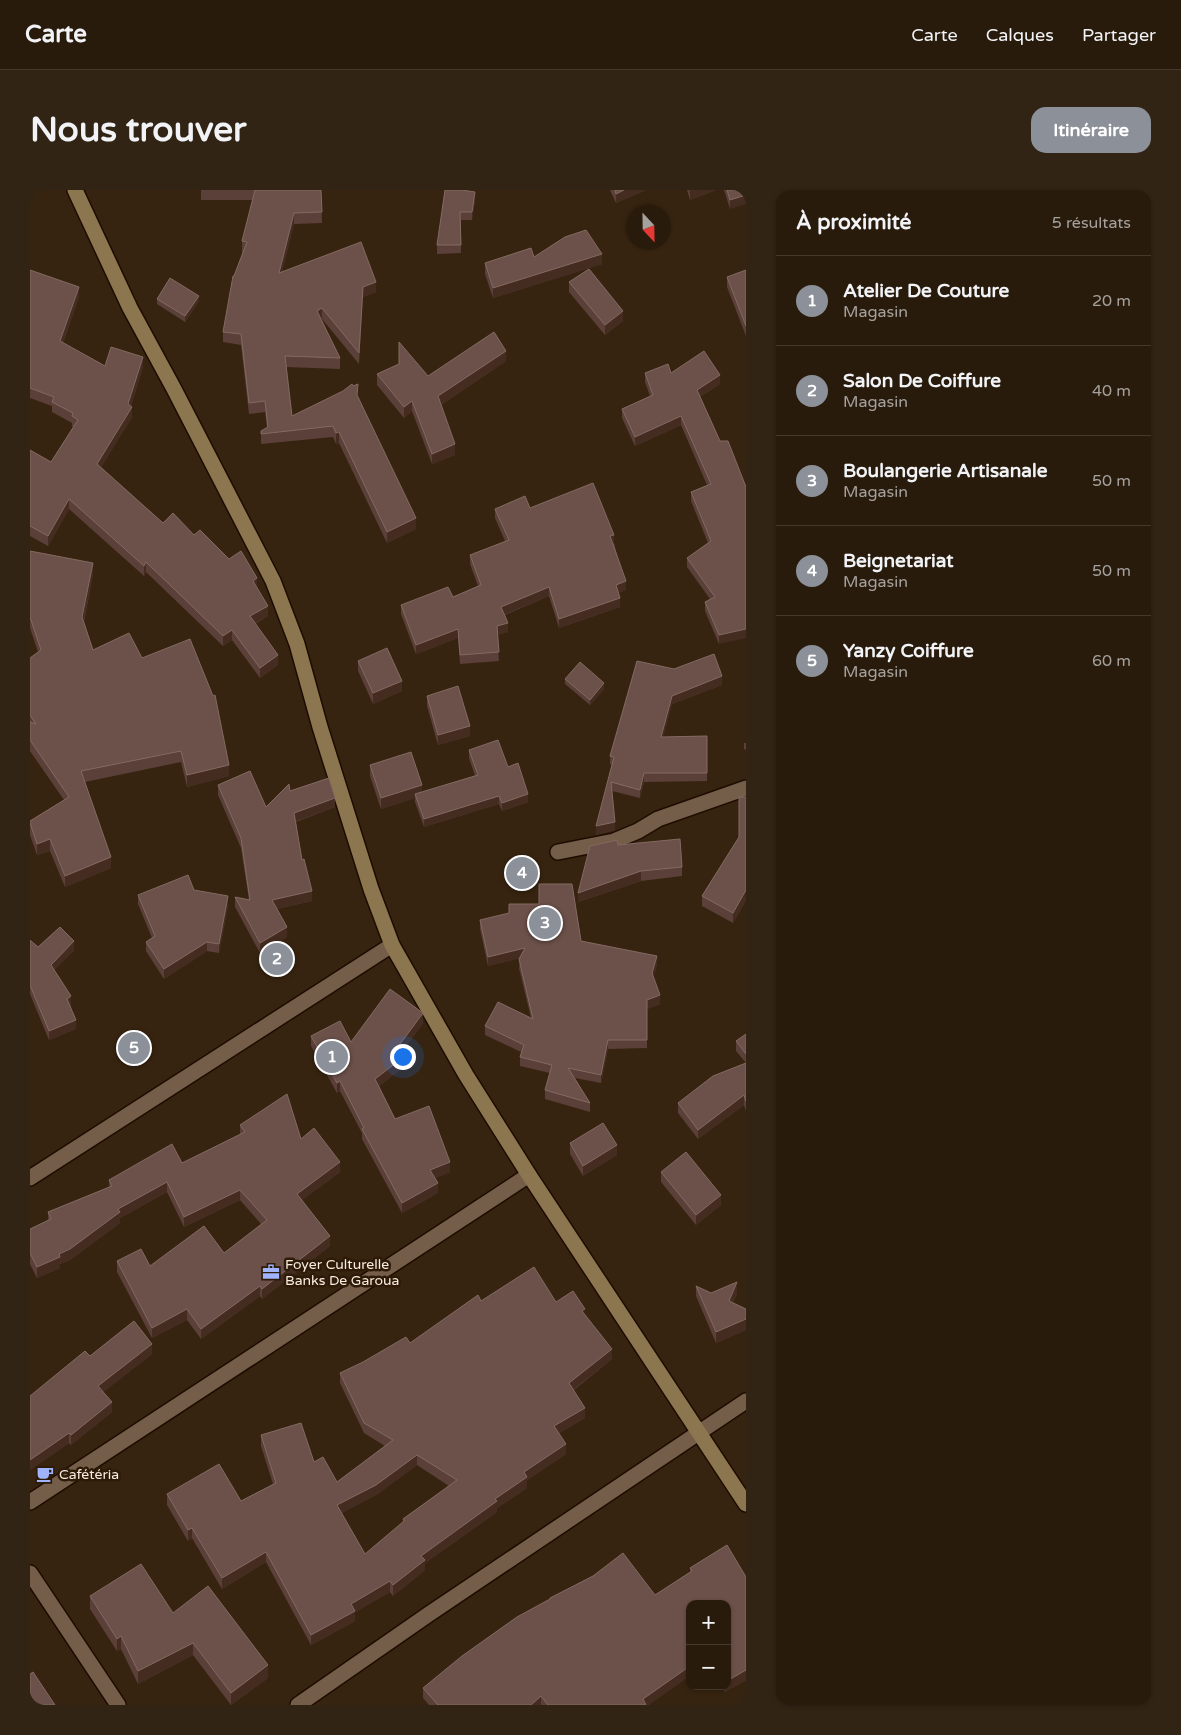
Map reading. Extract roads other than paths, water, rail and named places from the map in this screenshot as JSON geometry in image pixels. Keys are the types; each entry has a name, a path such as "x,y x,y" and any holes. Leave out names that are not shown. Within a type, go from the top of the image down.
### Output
{"street":[{"path":"75,190 130,308 273,580 297,644 320,727 368,880 392,945 466,1075 529,1175 746,1504"},
{"path":"558,852 614,841 638,831 658,819 746,788"},
{"path":"30,1178 392,945"},
{"path":"30,1502 529,1175"},
{"path":"298,1705 429,1614 746,1401"},
{"path":"30,1573 118,1705"}],"place":[{"name":"Beignetariat","path":"522,873"},
{"name":"Boulangerie Artisanale","path":"545,923"},
{"name":"Salon De Coiffure","path":"277,959"},
{"name":"Yanzy Coiffure","path":"134,1048"},
{"name":"Atelier De Couture","path":"332,1057"},
{"name":"Foyer Culturelle Banks De Garoua","path":"271,1272"},
{"name":"Cafétéria","path":"45,1474"}]}
